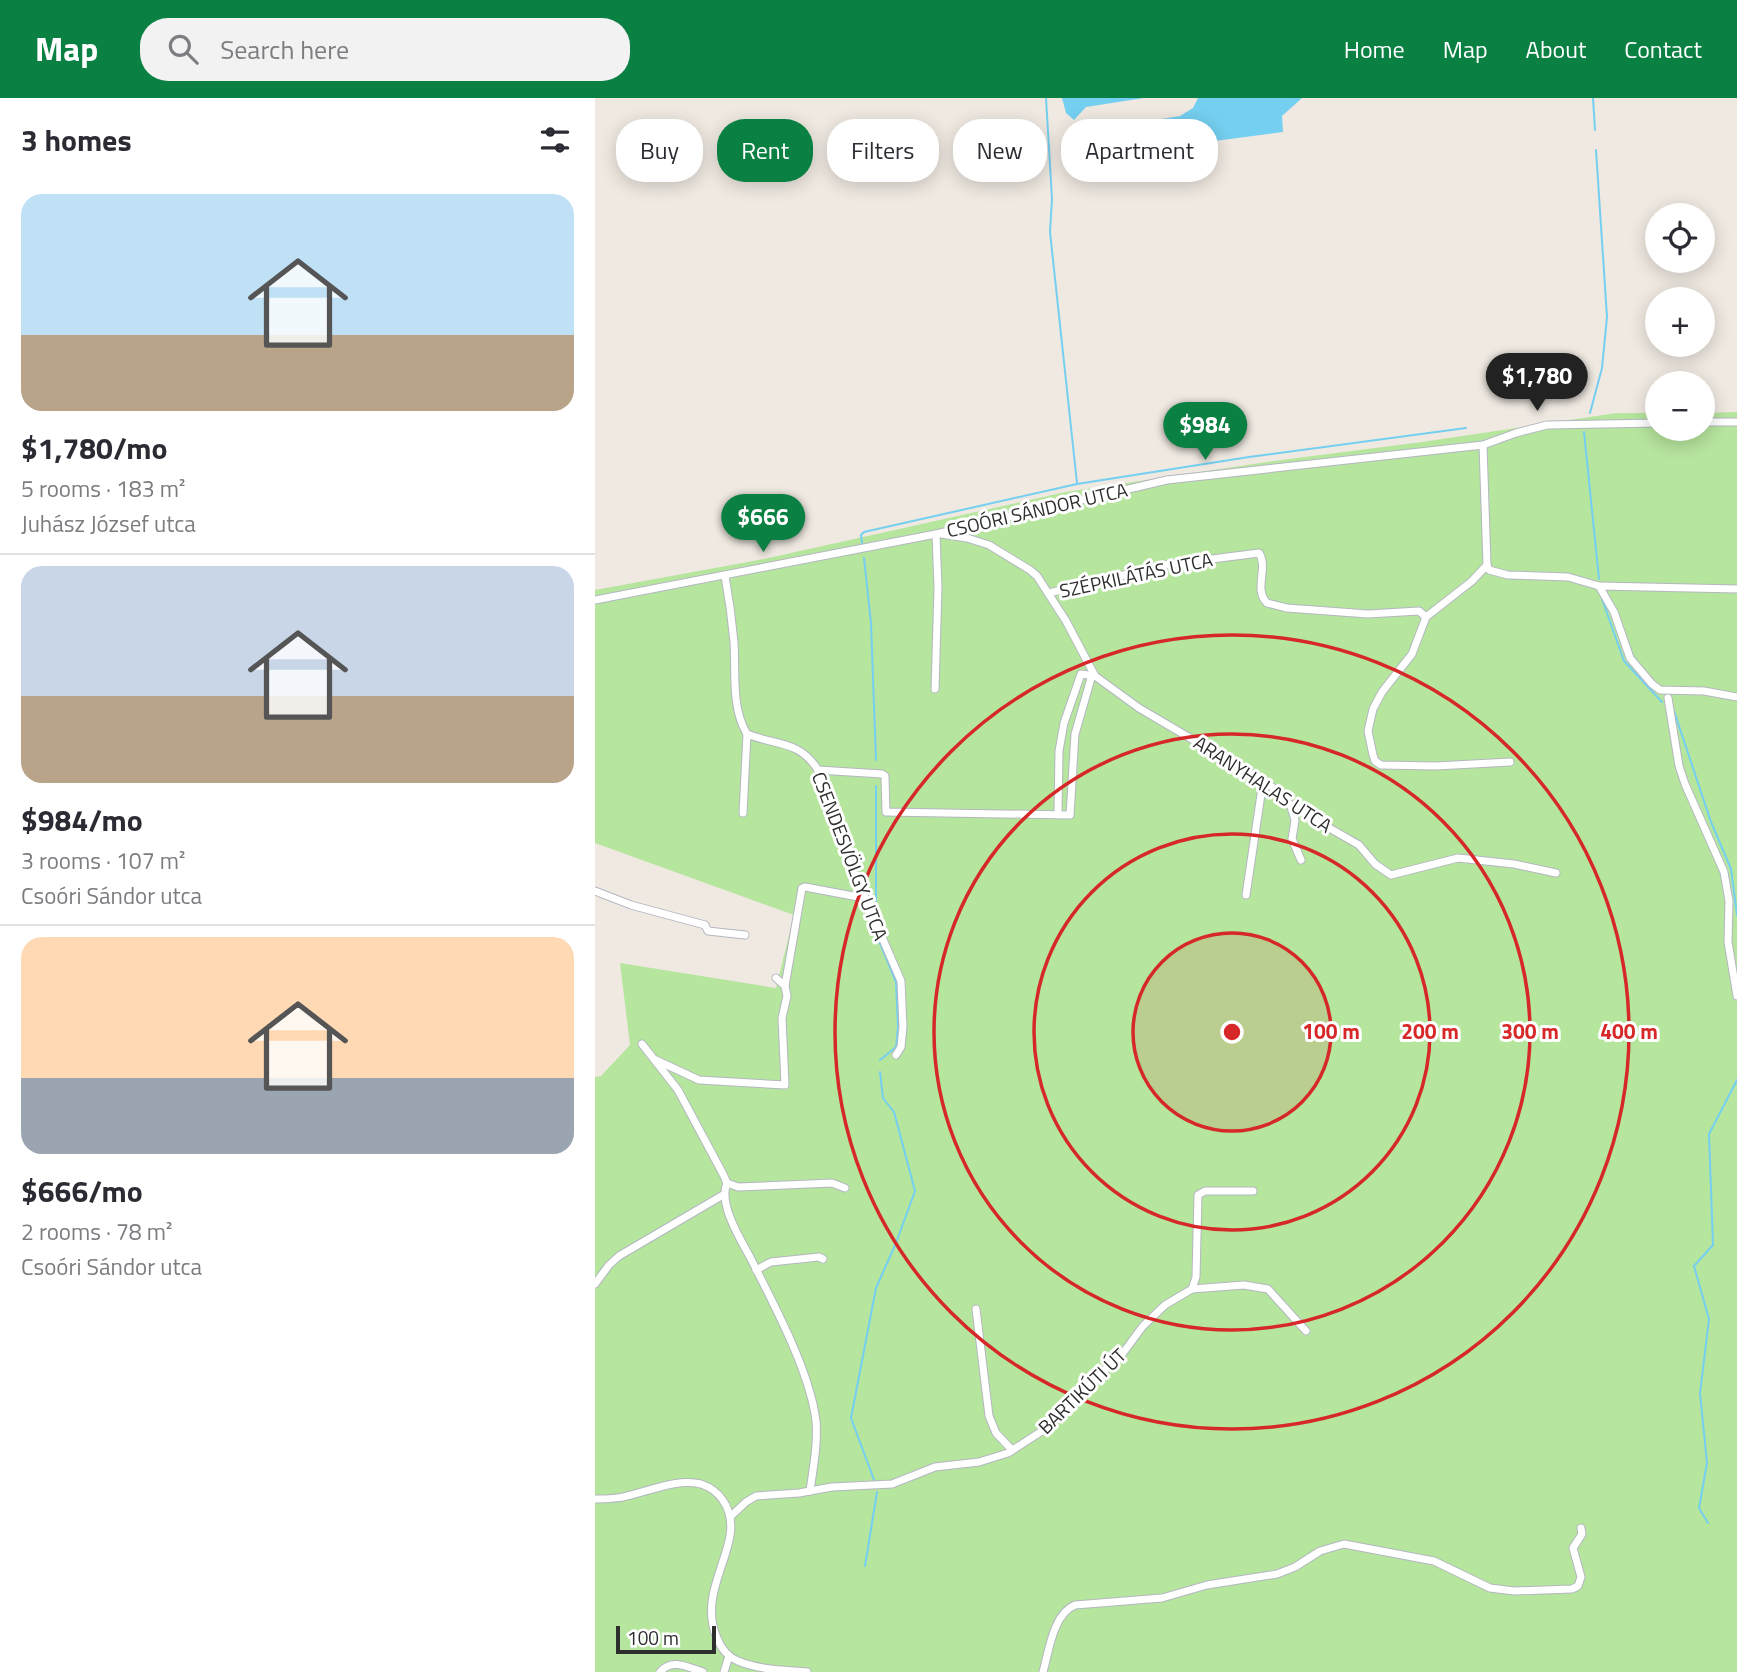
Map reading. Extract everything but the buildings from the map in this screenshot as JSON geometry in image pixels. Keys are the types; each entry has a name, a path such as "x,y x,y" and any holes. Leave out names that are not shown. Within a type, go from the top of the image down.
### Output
{"street":[{"path":"1715,422 1737,422"},
{"name":"CSOÓRI SÁNDOR UTCA","path":"595,600 936,534 1167,480 1483,445 1546,425 1645,423"},
{"path":"1483,445 1487,565 1492,572 1568,577 1599,586 1737,589"},
{"path":"935,689 938,589 936,534"},
{"name":"ARANYHALAS UTCA","path":"936,534 967,538 989,545 1030,570 1049,593 1093,676 1139,708 1263,780 1281,793 1291,806 1359,845 1375,864 1391,875 1458,858 1514,864 1556,873"},
{"name":"SZÉPKILÁTÁS UTCA","path":"1049,593 1165,565 1259,553 1263,561 1260,591 1267,603 1368,614 1419,611 1426,617"},
{"path":"1487,565 1472,581 1426,617 1412,654 1382,692 1373,709 1369,731 1375,761 1381,765 1436,766 1510,762"},
{"path":"725,576 739,718 747,734 743,813"},
{"path":"1599,586 1614,612 1630,658 1652,684 1660,690 1704,691 1737,697"},
{"path":"818,771 882,774 886,812 1070,815 1076,734 1093,676 1081,674 1064,723 1058,758 1058,814"},
{"path":"1668,698 1679,766 1685,785 1720,860 1726,880 1728,942 1737,996"},
{"name":"CSENDESVÖLGY UTCA","path":"747,734 799,749 818,771 864,898 901,981 903,1027 901,1047 897,1055"},
{"path":"1246,895 1263,780"},
{"path":"1291,806 1295,820 1292,839 1301,860"},
{"path":"656,1059 699,1080 785,1085 782,1018 802,888 864,898"},
{"path":"595,891 631,905 705,925 708,931 745,935"},
{"path":"776,978 785,986"},
{"path":"642,1044 678,1090 727,1183 738,1187 832,1183 845,1188"},
{"path":"727,1183 723,1195 733,1224 803,1371 811,1398 816,1443 810,1491"},
{"path":"1253,1191 1205,1191 1198,1195 1196,1278 1192,1289 1244,1285 1268,1289 1306,1331"},
{"path":"595,1284 619,1256 723,1195"},
{"path":"756,1270 771,1262 819,1257 823,1259"},
{"name":"BARTIKÚTI ÚT","path":"731,1516 745,1502 756,1496 832,1487 892,1484 935,1467 979,1462 1012,1450 1045,1429 1086,1386 1120,1357 1143,1326 1165,1306 1192,1289"},
{"path":"976,1309 989,1416 996,1433 1012,1450"},
{"path":"595,1499 623,1497 675,1484 698,1483 717,1493 731,1516 731,1537 711,1595 713,1630 718,1642 729,1656 737,1661 759,1667 807,1672"},
{"path":"1043,1672 1057,1625 1067,1608 1075,1605 1155,1599 1207,1585 1277,1574 1295,1567 1319,1551 1336,1545 1344,1544 1434,1561 1490,1588 1514,1591 1572,1589 1578,1586 1581,1577 1573,1548 1582,1534 1581,1528"},
{"path":"724,1672 729,1656"},
{"path":"660,1672 671,1664 703,1672"}],"green space":[{"path":"1737,412 1737,1672 595,1672 595,1077 601,1076 630,1045 620,963 776,988 794,915 595,843 595,590 764,559 1066,492 1617,413 1645,413 1645,441 1715,441 1715,413"}],"water":[{"path":"1062,98 1144,98 1086,107 1075,119 1066,113"},
{"path":"1198,98 1302,98 1282,116 1283,132 1218,141 1218,119 1162,119 1180,116 1193,108"}],"waterway":[{"path":"1046,98 1052,199 1050,232 1077,483"},
{"path":"1593,98 1595,130"},
{"path":"1590,413 1602,368 1607,317 1596,150"},
{"path":"862,543 861,535 864,532 1077,484 1249,457 1466,428"},
{"path":"1584,432 1599,579"},
{"path":"864,558 871,623 876,760"},
{"path":"1601,596 1624,661 1662,702"},
{"path":"1674,711 1711,822 1731,869 1737,915"},
{"path":"876,786 876,912"},
{"path":"877,936 896,982 898,1027 896,1047 880,1060"},
{"path":"874,1480 851,1418 876,1288 915,1191 894,1112 883,1098 880,1072"},
{"path":"1708,1523 1699,1508 1707,1463 1700,1393 1709,1319 1694,1266 1713,1245 1709,1134 1737,1080"},
{"path":"865,1566 877,1492"}]}
